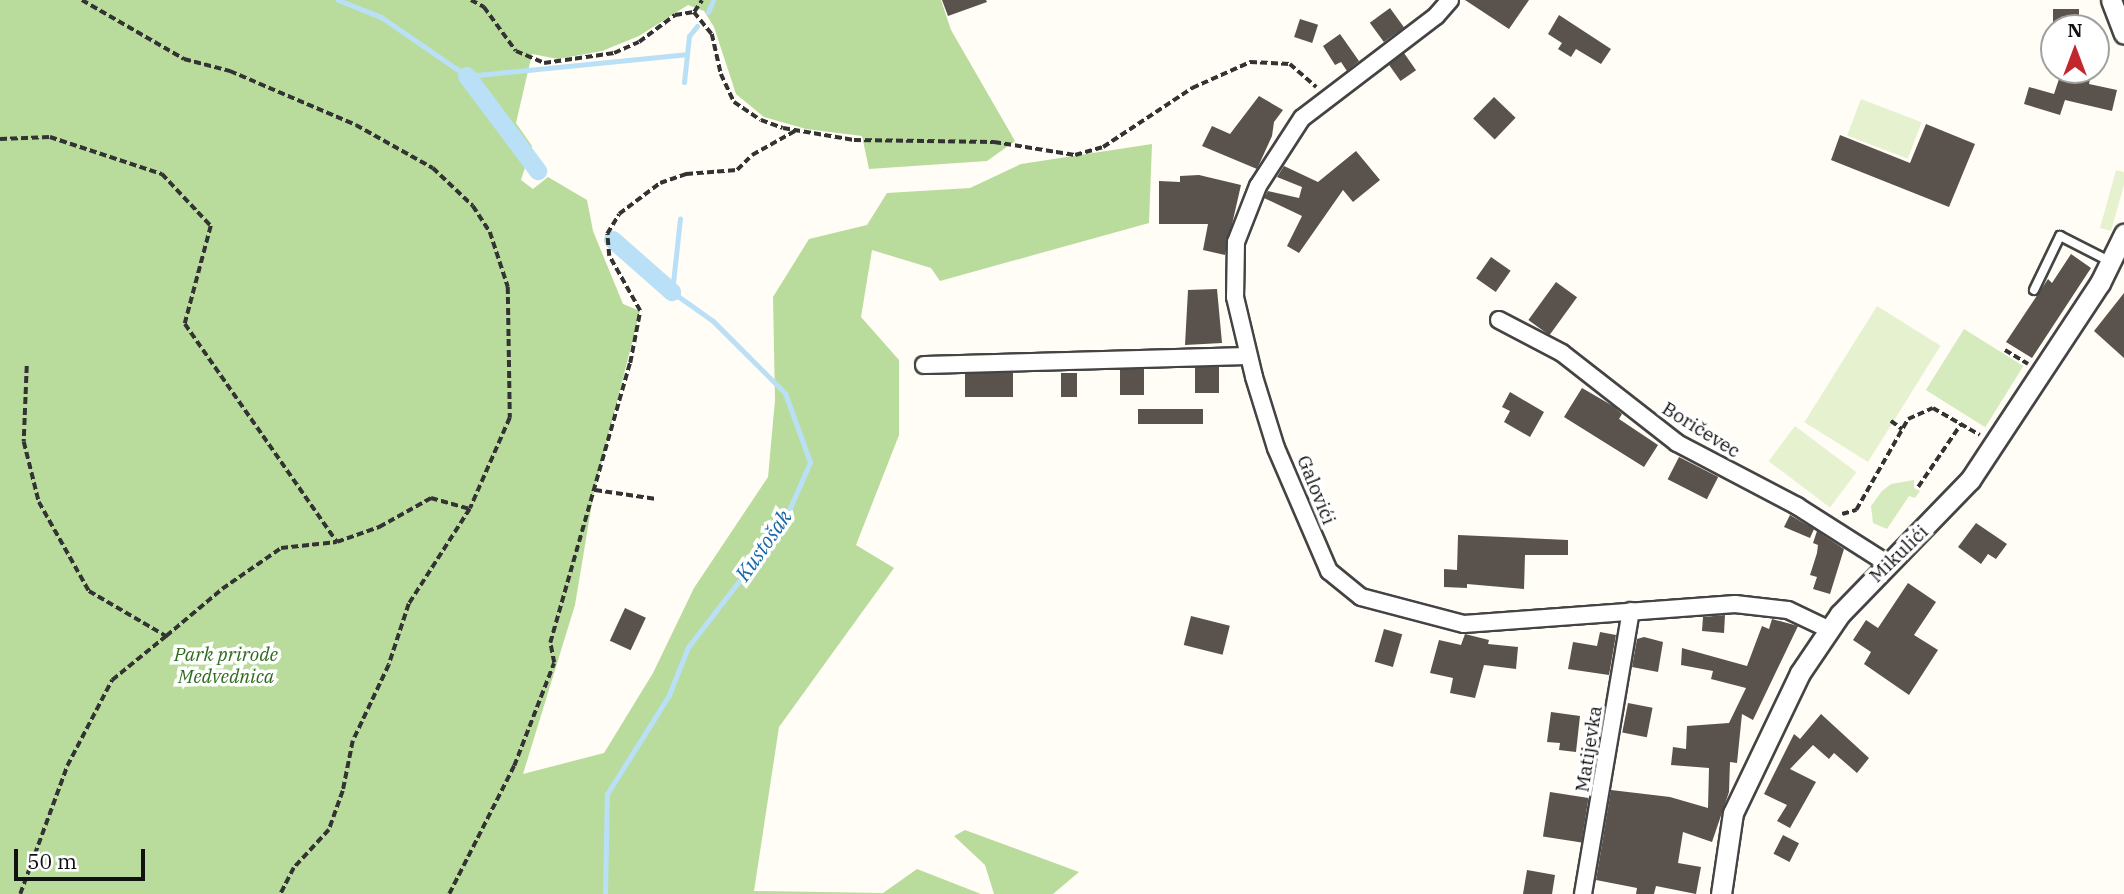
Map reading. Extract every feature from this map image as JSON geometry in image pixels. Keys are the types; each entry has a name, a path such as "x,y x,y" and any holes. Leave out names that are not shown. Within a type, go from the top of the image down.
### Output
{"street":[{"name":"Galovići","path":"1450,0 1436,16 1324,97 1278,149 1242,220 1232,276 1248,356 1269,430 1317,549 1335,579 1350,592 1472,625 1631,611 1762,605 1788,610 1828,629"},
{"path":"2111,0 2124,34"},
{"name":"Mikulići","path":"1721,894 1729,833 1744,784 1828,629 1970,480 2111,262 2124,234"},
{"name":"Boričevec","path":"1499,320 1562,354 1677,443 1797,506 1888,564"},
{"path":"924,365 1248,356"},
{"name":"Matijevka","path":"1583,894 1631,611"}],"lane":[{"path":"2034,290 2060,236 2111,262"}],"path":[{"path":"82,0 184,59 230,71 356,125 433,168 472,206 490,232 508,287 510,418 470,509 409,604 389,665 354,741 344,791 329,830 294,868 281,894"},
{"path":"471,0 484,7 516,51 544,63 614,53 639,42 675,15 697,13"},
{"path":"697,13 702,0"},
{"path":"697,13 704,20 734,102 761,120 796,131 854,140 994,142 1066,156 1103,147 1192,88 1250,62 1290,64 1324,97"},
{"path":"449,894 514,766 554,663 550,643 618,412 640,311 609,256 607,234 619,214 660,183 686,174 737,170 751,155 796,131"},
{"path":"0,139 50,136 162,174 211,226 185,324 337,542"},
{"path":"2005,350 2027,363"},
{"path":"27,366 24,442 39,502 89,592 166,636"},
{"path":"1837,511 1850,515 1856,510 1908,419 1933,408 1976,432"},
{"path":"1891,421 1902,429"},
{"path":"1917,487 1961,424"},
{"path":"595,490 656,499"},
{"path":"20,894 67,766 112,680 222,589 281,548 337,542 379,527 431,498 470,509"}],"green space":[{"name":"Park prirode Medvednica","path":"0,0 941,0 951,30 1015,141 987,161 869,169 862,136 806,129 764,117 736,94 714,27 704,11 688,5 639,36 602,51 558,59 532,54 516,123 532,146 521,180 533,189 548,177 587,200 593,231 623,304 640,311 593,497 575,605 523,774 604,753 653,673 694,588 768,477 775,400 773,297 809,239 867,225 887,193 970,188 1021,164 1152,144 1149,223 940,281 931,268 872,250 861,317 899,360 899,435 856,545 894,568 779,727 754,891 883,893 917,869 981,894 0,894"},
{"path":"1861,99 1922,122 1908,159 1847,135"},
{"path":"2116,170 2124,172 2124,185 2111,231 2100,228"},
{"path":"1877,306 1941,346 1868,462 1804,422"},
{"path":"1964,329 2023,366 1985,427 1926,390"},
{"path":"1795,426 1856,472 1830,507 1769,461"},
{"path":"1914,480 1914,488 1920,491 1915,498 1909,496 1887,529 1873,523 1871,506 1882,491 1891,484"},
{"path":"965,830 1079,872 1053,894 994,894 985,865 954,836"}],"building":[{"path":"942,0 986,0 987,2 948,16"},
{"path":"1465,0 1529,0 1509,29"},
{"path":"1390,8 1404,27 1384,42 1370,23"},
{"path":"2053,9 2079,9 2079,14 2053,14"},
{"path":"1559,15 1611,49 1601,64 1576,49 1571,57 1558,49 1562,43 1548,34"},
{"path":"1300,19 1318,25 1312,43 1294,37"},
{"path":"1340,34 1359,61 1347,71 1341,62 1335,65 1323,46"},
{"path":"1404,53 1416,70 1400,81 1388,64"},
{"path":"2057,84 2089,84 2117,90 2112,111 2065,100 2060,115 2024,104 2029,87 2054,94"},
{"path":"1259,96 1283,110 1274,122 1272,136 1257,169 1202,146 1212,126 1230,134"},
{"path":"1494,97 1516,118 1495,139 1473,119"},
{"path":"1926,124 1975,144 1949,207 1831,160 1840,135 1910,163"},
{"path":"1356,151 1380,180 1353,202 1343,190 1299,253 1287,246 1302,216 1264,198 1268,191 1299,198 1302,187 1277,177 1284,166 1318,182"},
{"path":"1199,175 1241,185 1225,255 1203,250 1208,224 1159,224 1159,181 1180,182 1180,176"},
{"path":"2071,254 2091,268 2032,358 2006,342 2048,279 2052,283"},
{"path":"1491,257 1511,271 1496,292 1476,278"},
{"path":"1556,282 1577,297 1549,335 1528,320"},
{"path":"1217,289 1222,343 1185,345 1188,290"},
{"path":"2124,293 2124,358 2094,331"},
{"path":"1195,367 1219,367 1219,393 1195,393"},
{"path":"1120,369 1144,369 1144,395 1120,395"},
{"path":"965,373 1013,373 1013,397 965,397"},
{"path":"1061,373 1077,373 1077,397 1061,397"},
{"path":"1582,388 1613,406 1622,414 1619,419 1658,445 1644,467 1564,417"},
{"path":"1510,392 1544,412 1530,437 1504,422 1510,411 1502,407"},
{"path":"1138,409 1203,409 1203,424 1138,424"},
{"path":"1679,457 1718,477 1707,499 1668,479"},
{"path":"1790,515 1814,529 1810,538 1784,527"},
{"path":"1976,523 2007,544 1996,559 1988,554 1981,564 1958,547"},
{"path":"1817,531 1844,549 1830,594 1813,589 1817,577 1810,575 1817,553 1818,545 1813,543"},
{"path":"1458,535 1568,540 1568,555 1525,555 1524,589 1467,584 1467,588 1444,587 1444,569 1457,570"},
{"path":"1908,583 1936,602 1914,635 1938,650 1909,695 1864,664 1871,652 1853,640 1866,620 1878,628"},
{"path":"625,608 646,618 631,650 610,641"},
{"path":"1725,615 1724,633 1702,631 1703,617"},
{"path":"1191,616 1230,626 1223,655 1184,645"},
{"path":"1772,619 1798,626 1753,720 1742,714 1737,763 1730,762 1729,792 1712,842 1683,832 1678,863 1701,867 1696,894 1656,886 1654,894 1636,894 1637,888 1596,880 1611,790 1670,797 1708,808 1709,768 1671,765 1673,747 1686,749 1687,726 1729,723 1746,688 1711,679 1713,671 1681,665 1682,648 1747,666 1762,626 1769,629"},
{"path":"1384,629 1402,634 1393,667 1375,662"},
{"path":"1600,632 1616,635 1609,675 1568,669 1573,642 1597,646"},
{"path":"1465,634 1489,640 1488,644 1518,647 1516,669 1484,665 1475,698 1450,693 1453,678 1430,673 1439,640 1461,645"},
{"path":"1644,637 1663,642 1658,672 1632,667 1637,639"},
{"path":"1628,703 1653,708 1647,737 1622,732"},
{"path":"1551,712 1580,716 1576,752 1559,750 1560,743 1547,742"},
{"path":"1821,714 1869,758 1857,773 1834,753 1829,759 1813,745 1790,769 1816,782 1790,828 1777,821 1787,805 1764,794 1794,734 1800,739"},
{"path":"1550,792 1589,798 1581,843 1543,836"},
{"path":"1783,835 1799,843 1790,862 1773,854"},
{"path":"1527,870 1555,875 1552,894 1523,894"}],"waterway":[{"path":"338,0 381,17 467,76 686,54"},
{"name":"Kustošak","path":"708,12 713,0"},
{"name":"Kustošak","path":"684,82 689,36 697,26"},
{"path":"467,76 538,171"},
{"name":"Kustošak","path":"605,894 607,794 669,695 688,647 783,524 810,462 785,393 713,321 672,292 680,218"},
{"path":"613,240 672,292"}]}
